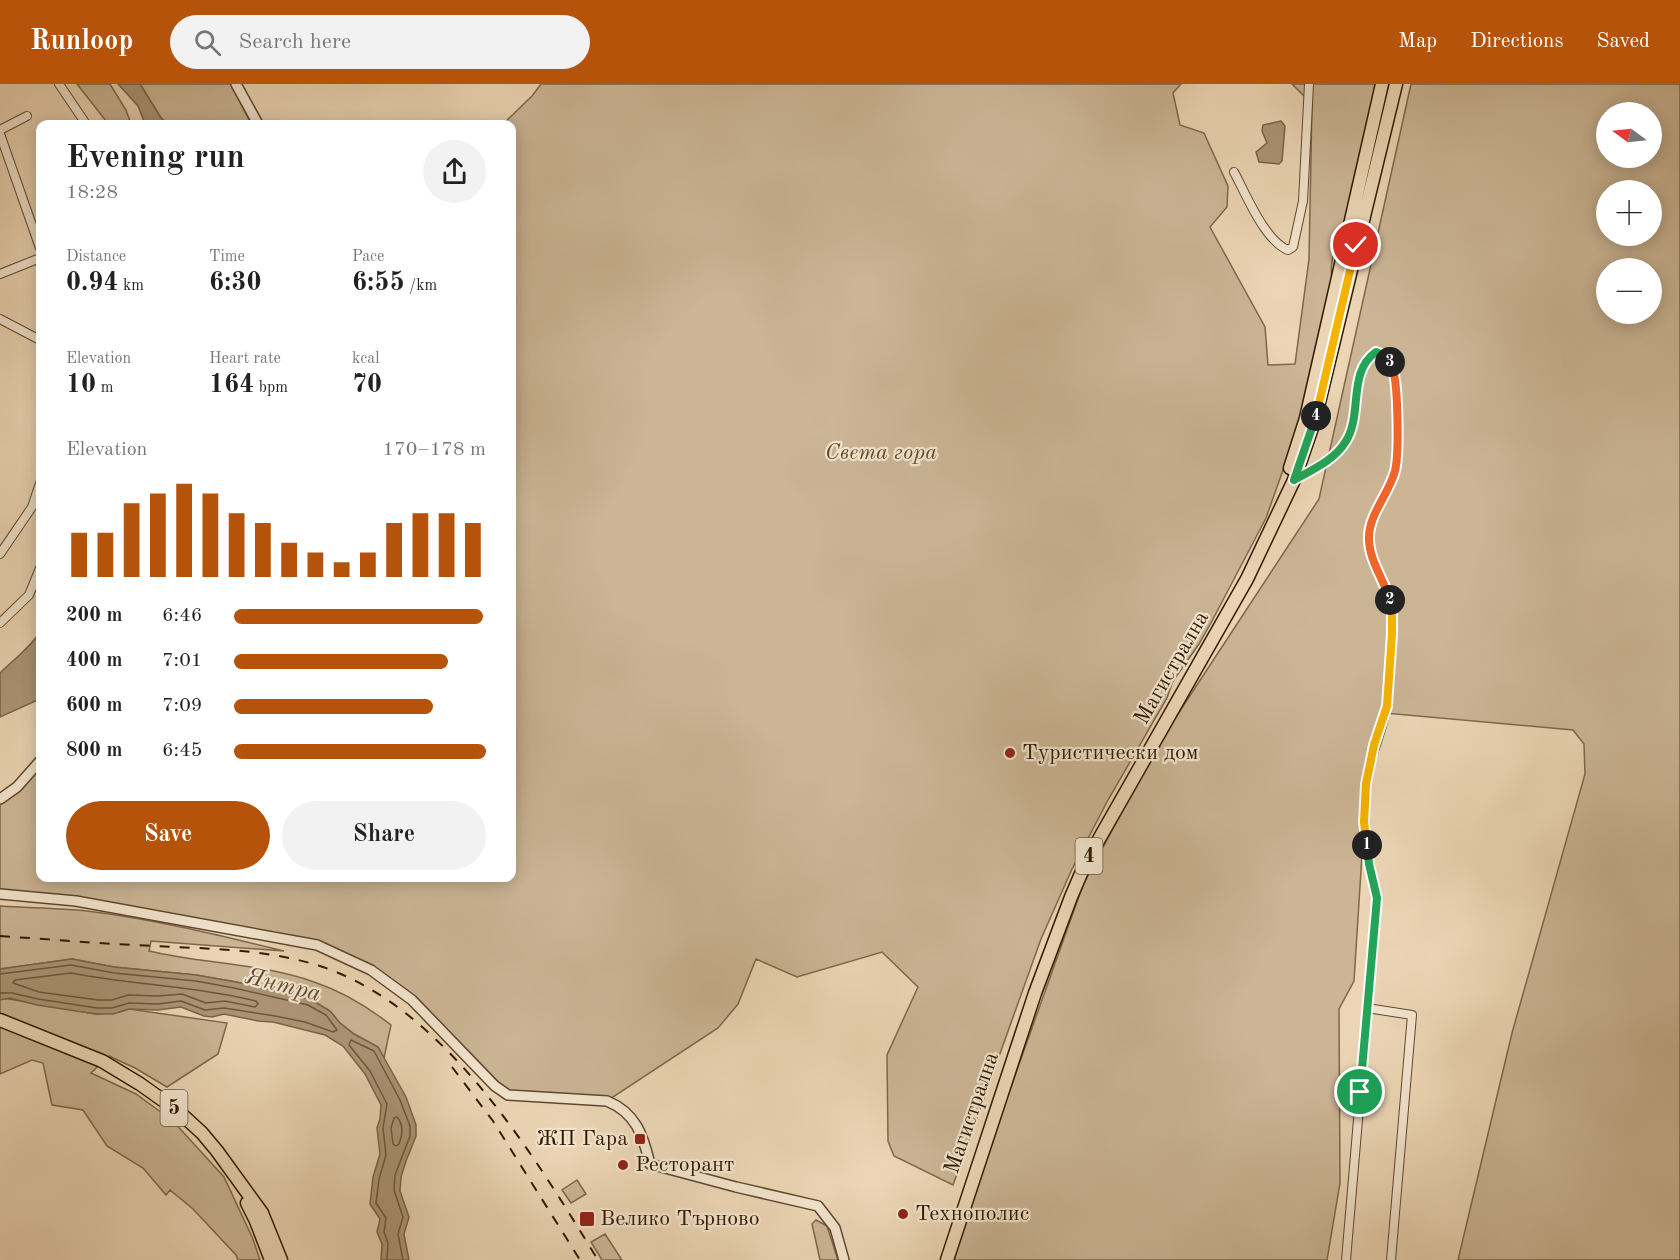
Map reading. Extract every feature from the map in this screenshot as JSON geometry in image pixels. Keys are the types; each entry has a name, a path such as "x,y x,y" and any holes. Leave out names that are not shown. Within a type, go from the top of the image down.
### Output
{"main road":[{"name":"Магистрална","path":"941,1260 969,1170 1066,895 1106,815 1240,576 1279,497 1313,388 1382,84"},
{"name":"Магистрална","path":"947,1260 1035,993 1078,879 1104,828 1247,579 1294,480 1315,419 1396,84"},
{"name":"5","path":"0,1020 102,1061 141,1084 178,1111 202,1133 262,1213 281,1260"},
{"name":"5","path":"232,1172 256,1221 271,1260"}],"street":[{"path":"59,84 83,120"},
{"path":"236,84 256,120"},
{"path":"1234,172 1269,234 1279,246 1288,250 1293,247 1303,201 1309,84"},
{"path":"27,116 0,132 36,236"},
{"path":"0,274 36,260"},
{"path":"0,319 36,338"},
{"path":"1294,480 1324,464 1346,442 1352,428 1359,376 1367,358 1376,352 1387,357 1394,366 1397,434 1395,469 1386,495 1371,522 1369,539 1371,553 1392,608 1392,634 1387,706 1374,745 1366,784 1364,822 1369,864 1377,898 1346,1260"},
{"path":"0,554 32,507 36,495"},
{"path":"0,624 29,595 36,578"},
{"path":"0,799 17,787 36,766"},
{"path":"0,894 76,901 317,945 371,970 412,1000 495,1086 508,1095 607,1101 621,1107 636,1124 646,1147 650,1164 818,1206 835,1228 844,1260"},
{"path":"1367,1008 1412,1015 1391,1260"}],"green space":[{"path":"77,84 110,84 130,120 105,120"},
{"path":"140,84 231,84 249,120 163,120"},
{"name":"Света гора","path":"541,84 1181,84 1173,93 1180,125 1204,133 1228,186 1227,207 1210,227 1265,327 1268,365 1295,364 1309,259 1312,104 1292,84 1378,84 1345,224 1334,250 1332,278 1309,382 1294,439 1266,518 1212,621 1173,681 1167,698 1108,800 1072,869 1041,939 953,1185 894,1156 888,1141 887,1055 918,987 882,952 797,977 756,959 738,1004 718,1028 607,1101 508,1095 412,1000 371,970 317,945 76,901 0,894 0,799 36,765 36,882 516,882 516,120 507,120"},
{"path":"1411,84 1680,84 1680,1260 1458,1260 1512,1033 1585,774 1584,744 1573,730 1385,713 1374,745 1364,823 1354,981 1339,1009 1340,1183 1327,1260 954,1260 966,1213 1083,885 1155,749 1319,499"},
{"path":"0,906 112,914 186,928 284,951 151,941 149,951 273,971 334,990 364,1006 391,1025 384,1058 378,1047 354,1034 330,1011 310,999 196,975 114,967 72,959 0,969"},
{"path":"3,998 96,1014 129,1009 227,1023 218,1054 167,1087 109,1056 91,1073 136,1094 173,1121 224,1177 253,1239 260,1260 238,1260 236,1255 193,1209 170,1190 166,1195 143,1168 107,1146 83,1110 52,1105 43,1063 32,1060 0,1074 0,1000"},
{"path":"577,1180 586,1194 571,1203 562,1190"},
{"path":"816,1220 827,1226 838,1260 820,1260 812,1224"},
{"path":"605,1234 622,1260 602,1260 591,1242"}],"water":[{"path":"118,84 140,84 163,120 143,120 138,106"},
{"path":"1281,121 1285,126 1282,161 1279,164 1259,162 1256,152 1267,143 1262,131 1263,125"},
{"path":"36,638 36,701 0,717 0,673"},
{"path":"72,959 114,967 196,975 310,999 330,1011 354,1034 378,1047 406,1097 416,1125 416,1136 401,1177 400,1191 409,1217 404,1234 409,1260 381,1260 382,1244 377,1232 380,1219 370,1204 373,1177 380,1154 377,1128 381,1105 365,1074 343,1046 325,1035 273,1022 224,1014 204,1016 181,1007 158,1010 129,1009 113,1014 96,1014 37,1005 10,998 0,1000 0,969"}],"railway":[{"path":"0,936 205,948 275,955 320,966 365,986 407,1014 446,1049 481,1089 545,1175 598,1260"},
{"path":"452,1067 493,1121 580,1260"}],"place":[{"name":"Туристически дом","path":"1010,753"},
{"name":"ЖП Гара","path":"640,1139"},
{"name":"Ресторант","path":"623,1165"},
{"name":"Технополис","path":"903,1214"},
{"name":"Велико Търново","path":"587,1219"}],"route":[{"path":"1356,245 1315,419 1294,480 1324,464 1346,442 1352,428 1359,376 1367,358 1376,352 1387,357 1394,366 1397,434 1395,469 1386,495 1371,522 1369,539 1371,553 1392,608 1392,634 1387,706 1374,745 1366,784 1364,822 1369,864 1377,898 1360,1092"}],"water label":[{"name":"Янтра","path":"283,986"}]}
